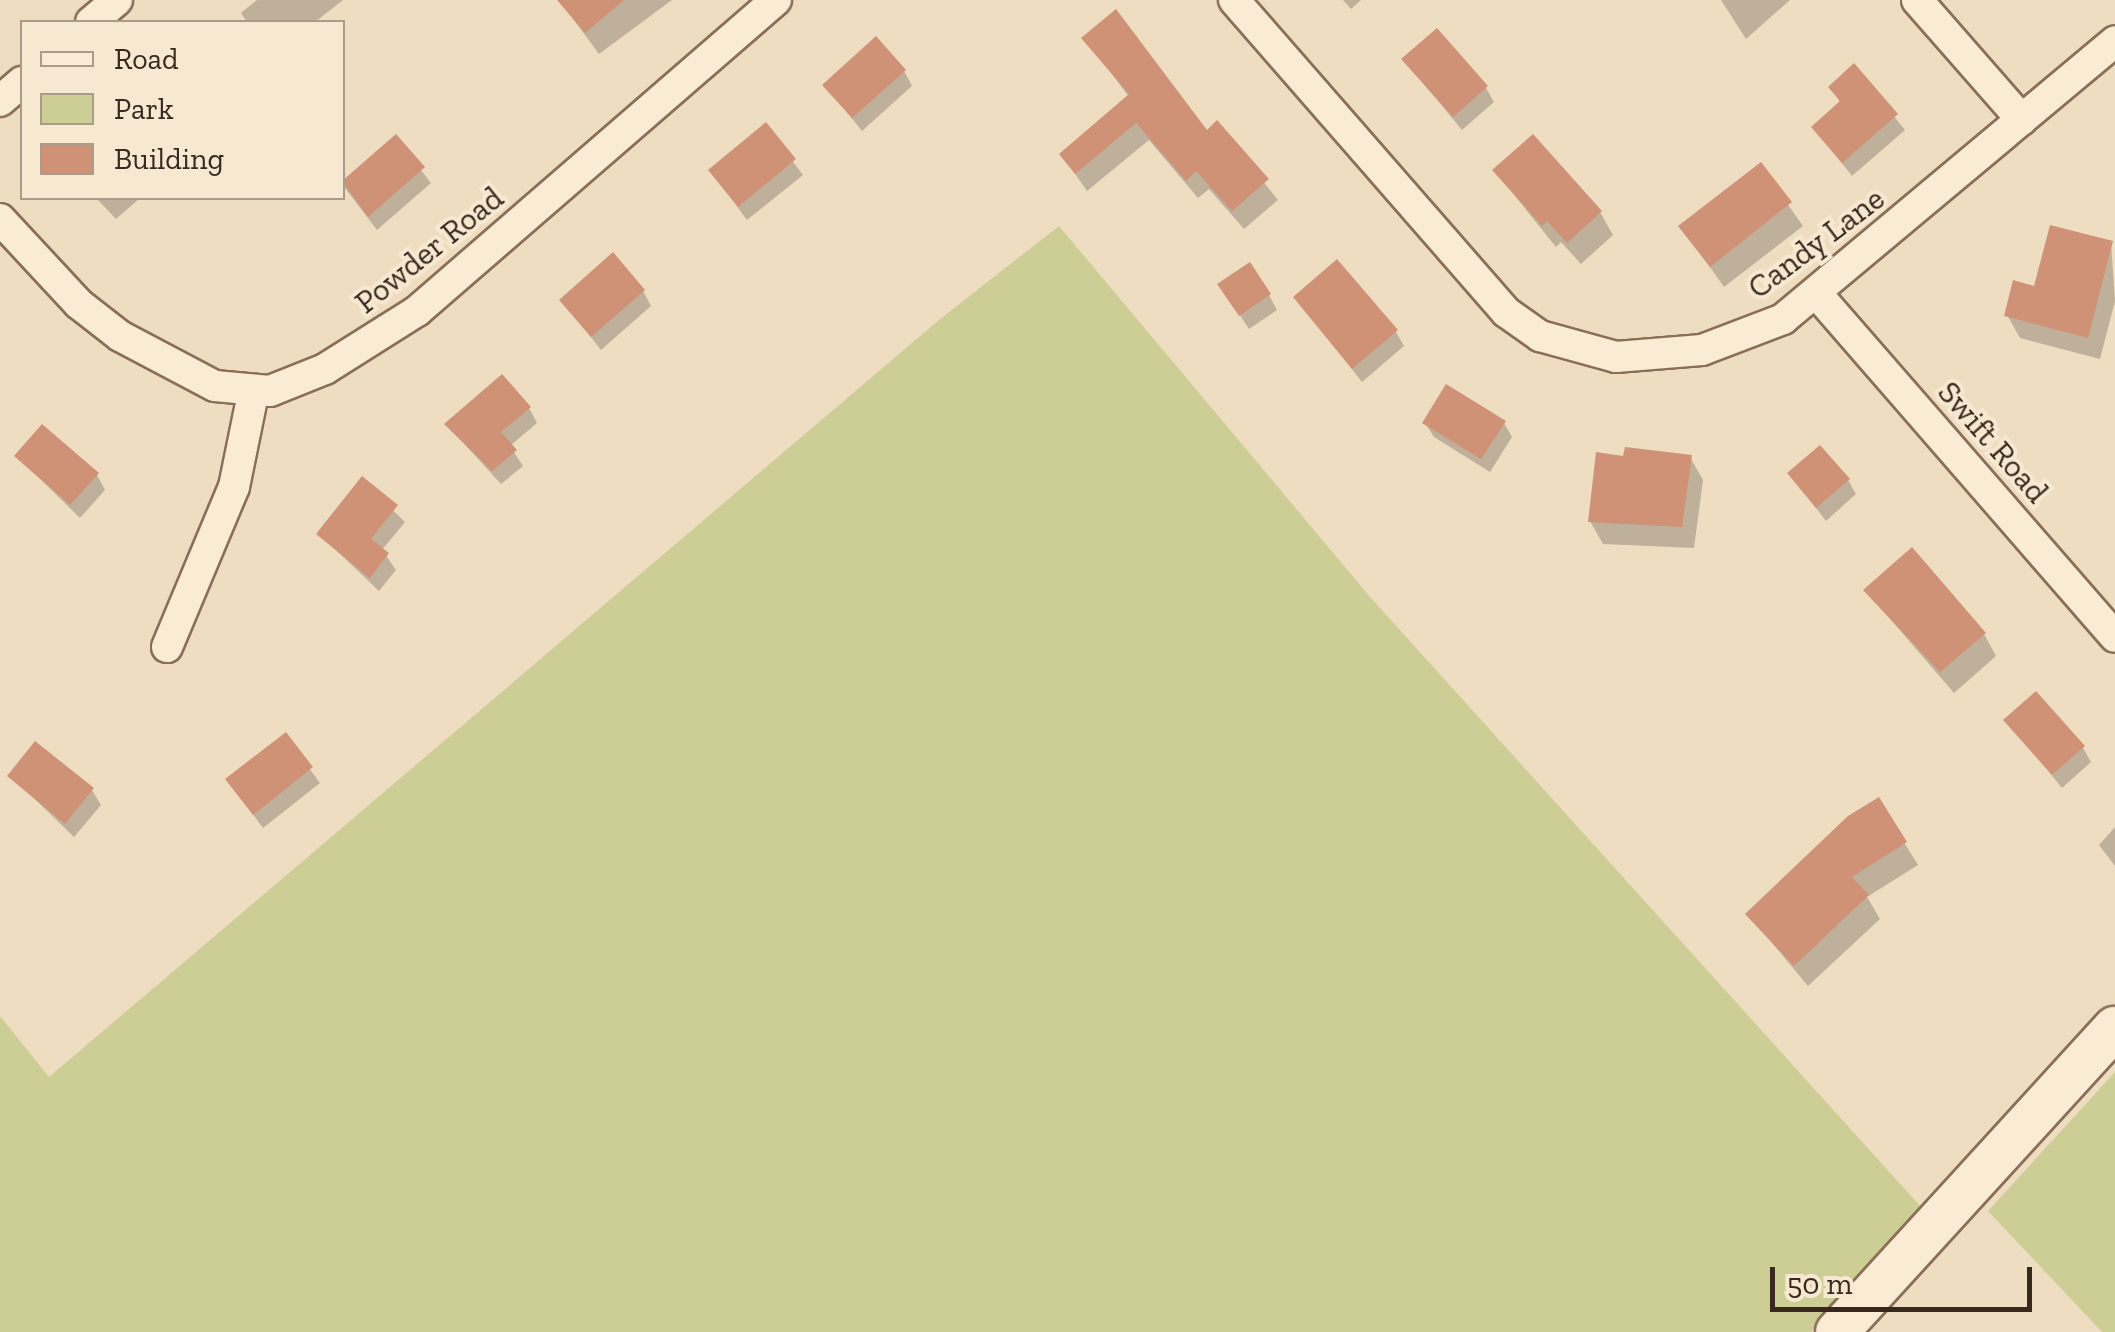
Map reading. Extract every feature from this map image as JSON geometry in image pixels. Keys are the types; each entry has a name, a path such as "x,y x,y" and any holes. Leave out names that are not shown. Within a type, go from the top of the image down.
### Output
{"street":[{"path":"93,20 117,0"},
{"name":"Powder Road","path":"253,394 325,370 417,311 776,0"},
{"name":"Candy Lane","path":"1234,0 1474,280 1540,336 1576,350 1655,358 1742,338 1818,294 2115,42"},
{"path":"1918,0 2022,120"},
{"path":"0,102 20,84"},
{"path":"0,218 79,304 120,336 179,371 253,394 234,487 167,647"},
{"name":"Swift Road","path":"1818,294 2115,637"},
{"path":"1837,1332 2115,1028"}],"green space":[{"path":"1059,226 1371,598 1921,1207 1811,1332 0,1332 0,1016 49,1077 939,320"},
{"path":"2115,1072 2115,1332 2102,1332 1988,1211"}],"building":[{"path":"557,0 624,0 585,33"},
{"path":"1116,9 1207,130 1217,120 1269,179 1232,211 1196,171 1186,181 1136,123 1075,174 1059,154 1129,94 1081,38"},
{"path":"1437,28 1488,86 1453,117 1401,59"},
{"path":"876,36 906,70 852,118 822,85"},
{"path":"1854,63 1898,114 1842,163 1811,127 1840,101 1828,87"},
{"path":"766,122 796,159 738,207 708,170"},
{"path":"396,134 425,167 368,217 345,185 345,178"},
{"path":"1533,134 1602,211 1567,243 1547,221 1542,226 1492,170"},
{"path":"1761,162 1792,202 1710,267 1678,226"},
{"path":"2050,225 2113,241 2088,338 2004,316 2013,280 2034,286"},
{"path":"613,252 645,290 591,337 559,300"},
{"path":"1337,259 1398,330 1352,369 1293,297"},
{"path":"1250,262 1271,294 1239,316 1217,284"},
{"path":"502,374 531,407 501,432 517,450 492,471 444,424"},
{"path":"1446,384 1506,421 1481,459 1422,423"},
{"path":"42,424 99,473 70,505 14,456"},
{"path":"1820,445 1850,479 1816,508 1787,473"},
{"path":"1625,447 1692,455 1682,527 1588,522 1596,452 1623,456"},
{"path":"362,476 398,505 371,539 389,553 370,578 316,534"},
{"path":"1912,547 1986,633 1940,672 1863,590"},
{"path":"2036,691 2085,746 2052,775 2003,720"},
{"path":"286,732 313,767 253,815 225,779"},
{"path":"35,741 94,788 65,824 7,776"},
{"path":"1879,797 1907,842 1852,877 1869,895 1794,966 1745,914 1848,816"}]}
